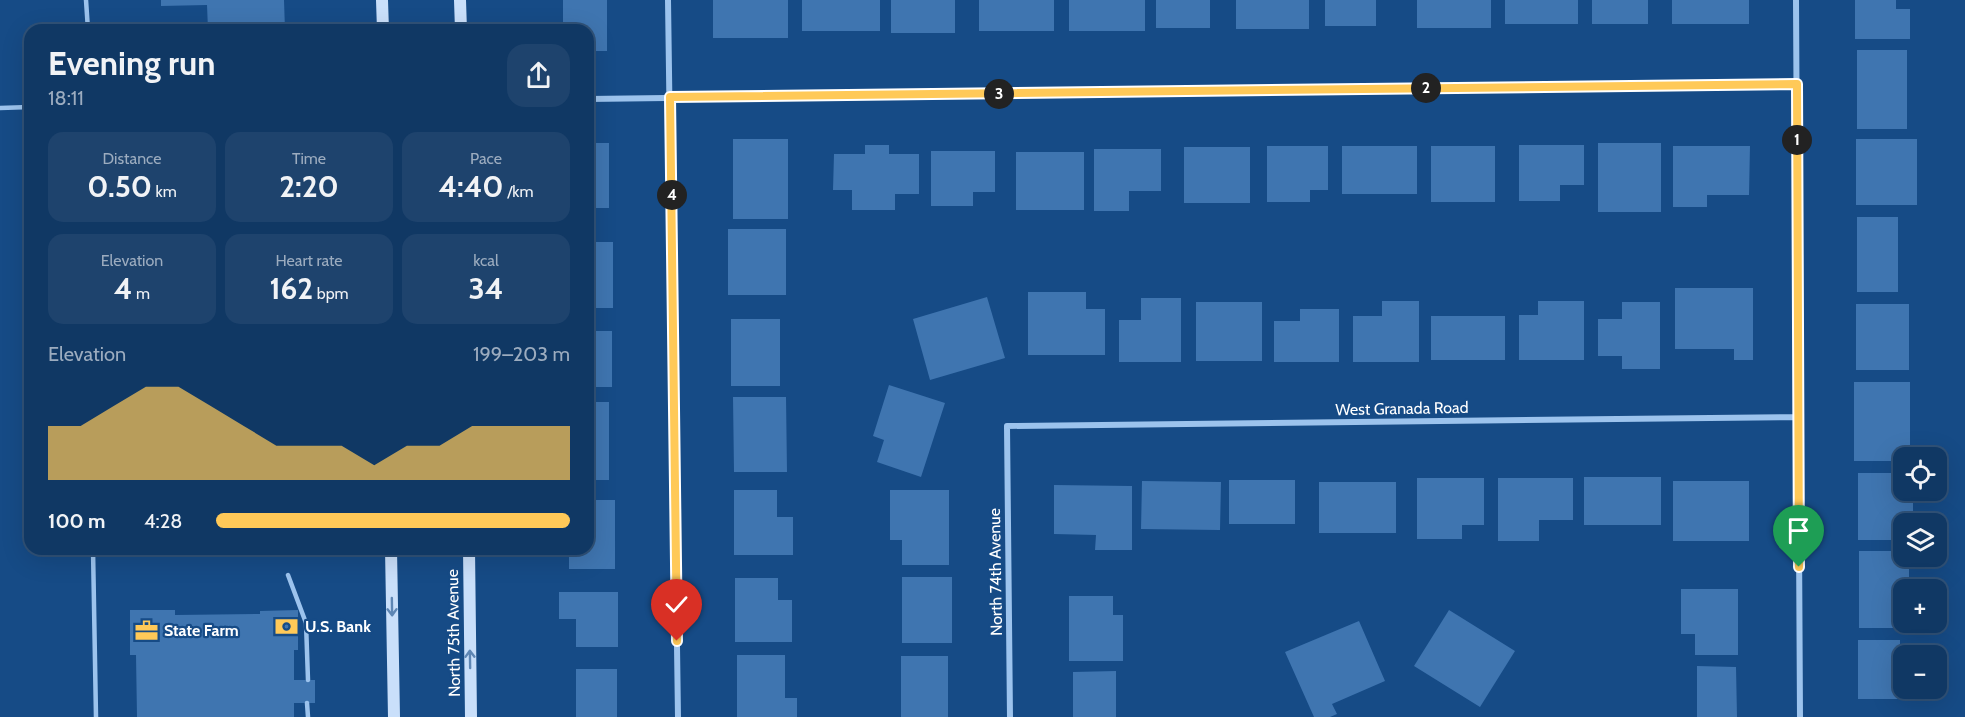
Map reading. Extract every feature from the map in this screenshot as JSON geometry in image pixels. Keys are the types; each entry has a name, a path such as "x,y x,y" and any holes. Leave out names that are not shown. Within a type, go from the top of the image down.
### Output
{"main road":[{"path":"382,0 383,24"},
{"path":"460,0 461,24"},
{"path":"391,555 394,717"},
{"name":"North 75th Avenue","path":"468,555 471,717"}],"street":[{"path":"668,0 678,717"},
{"path":"1796,0 1800,717"},
{"path":"594,99 1797,84"},
{"name":"West Granada Road","path":"1007,426 1797,417"},
{"name":"North 74th Avenue","path":"1007,426 1010,717"}],"lane":[{"path":"86,0 87,24"},
{"path":"0,108 24,107"},
{"path":"93,555 96,717"},
{"path":"288,575 306,623 308,680"},
{"path":"308,703 308,717"}],"building":[{"path":"161,0 284,0 285,24 208,24 207,5 161,6"},
{"path":"563,0 607,0 607,51 594,51 594,24 563,24"},
{"path":"713,0 788,0 788,38 713,38"},
{"path":"802,0 880,0 880,31 802,31"},
{"path":"891,0 955,0 955,33 891,33"},
{"path":"979,0 1054,0 1054,31 979,31"},
{"path":"1069,0 1145,0 1145,31 1069,31"},
{"path":"1156,0 1210,0 1210,28 1156,28"},
{"path":"1236,0 1309,0 1309,29 1236,29"},
{"path":"1325,0 1376,0 1376,26 1325,26"},
{"path":"1417,0 1491,0 1491,28 1417,28"},
{"path":"1505,0 1578,0 1578,24 1505,24"},
{"path":"1592,0 1648,0 1648,24 1592,24"},
{"path":"1672,0 1749,0 1749,24 1672,24"},
{"path":"1855,0 1896,0 1896,9 1910,9 1910,39 1855,39"},
{"path":"1857,50 1907,50 1907,129 1857,129"},
{"path":"733,139 788,139 788,219 733,219"},
{"path":"1856,139 1917,139 1917,205 1856,205"},
{"path":"594,143 609,143 609,208 594,208"},
{"path":"1598,143 1661,143 1661,212 1598,212"},
{"path":"865,145 889,145 889,154 919,154 919,194 895,194 895,210 852,210 852,190 833,190 834,154 865,154"},
{"path":"1519,145 1584,145 1584,185 1560,185 1560,201 1519,201"},
{"path":"1267,146 1328,146 1328,190 1310,190 1310,202 1267,202"},
{"path":"1342,146 1417,146 1417,194 1342,194"},
{"path":"1431,146 1495,146 1495,202 1431,202"},
{"path":"1673,146 1750,146 1749,195 1707,195 1707,207 1673,207"},
{"path":"1184,147 1250,147 1250,203 1184,203"},
{"path":"1094,149 1161,149 1161,191 1129,191 1129,211 1094,211"},
{"path":"931,151 995,151 995,192 973,192 973,206 931,206"},
{"path":"1016,152 1084,152 1084,210 1016,210"},
{"path":"1857,217 1898,217 1898,292 1857,292"},
{"path":"728,229 786,229 786,295 728,295"},
{"path":"594,242 613,242 613,308 594,308"},
{"path":"1675,288 1753,288 1753,360 1734,360 1734,349 1675,349"},
{"path":"1028,292 1086,292 1086,309 1105,309 1105,355 1028,355"},
{"path":"987,297 1005,358 930,380 913,319"},
{"path":"1141,298 1181,298 1181,362 1119,362 1119,320 1141,320"},
{"path":"1382,301 1419,301 1419,362 1353,362 1353,316 1382,316"},
{"path":"1538,301 1584,301 1584,360 1519,360 1519,315 1538,315"},
{"path":"1196,302 1262,302 1262,361 1196,361"},
{"path":"1622,302 1660,302 1660,369 1622,369 1622,356 1598,356 1598,319 1622,319"},
{"path":"1856,304 1909,304 1909,370 1856,370"},
{"path":"1300,309 1339,309 1339,362 1274,362 1274,321 1300,321"},
{"path":"1431,316 1505,316 1505,360 1431,360"},
{"path":"731,319 780,319 780,386 731,386"},
{"path":"594,331 612,331 612,387 594,387"},
{"path":"1854,382 1910,382 1910,447 1893,447 1893,461 1854,461"},
{"path":"889,385 945,403 921,477 877,462 884,440 873,436"},
{"path":"733,397 786,397 787,472 734,472"},
{"path":"594,402 609,402 609,480 594,480"},
{"path":"1858,473 1893,473 1893,501 1913,501 1913,513 1893,513 1893,540 1858,540"},
{"path":"1584,477 1661,477 1661,525 1584,525"},
{"path":"1417,478 1484,478 1484,525 1462,525 1462,539 1417,539"},
{"path":"1498,478 1573,478 1573,520 1539,520 1539,541 1498,541"},
{"path":"1229,480 1295,480 1295,524 1229,524"},
{"path":"1142,481 1221,482 1220,530 1141,529"},
{"path":"1673,481 1749,481 1749,541 1673,541"},
{"path":"1319,482 1396,482 1396,533 1319,533"},
{"path":"1054,485 1132,486 1132,550 1095,550 1096,535 1054,534"},
{"path":"734,490 777,490 777,517 793,517 793,555 734,555"},
{"path":"890,490 949,490 949,565 902,565 902,540 890,540"},
{"path":"594,500 615,500 615,569 569,569 569,555 594,555"},
{"path":"1859,551 1893,551 1893,567 1909,567 1909,579 1893,579 1893,628 1859,628"},
{"path":"902,577 952,577 952,643 902,643"},
{"path":"735,578 778,578 778,600 792,600 792,642 735,642"},
{"path":"1681,589 1738,589 1738,655 1695,655 1695,634 1681,634"},
{"path":"559,592 618,592 618,647 576,647 576,619 559,619"},
{"path":"1069,596 1113,596 1113,615 1123,615 1123,661 1069,661"},
{"path":"130,610 175,610 175,615 260,614 260,611 298,610 298,650 294,650 294,680 315,680 315,703 294,703 294,717 137,717 136,655 130,655"},
{"path":"1449,610 1515,651 1480,707 1414,666"},
{"path":"1359,621 1385,681 1332,704 1337,714 1330,717 1314,717 1285,652"},
{"path":"1858,640 1900,640 1900,645 1893,645 1893,699 1858,699"},
{"path":"737,655 785,655 785,698 797,698 797,717 737,717"},
{"path":"901,656 948,656 948,717 901,717"},
{"path":"1697,666 1736,667 1737,717 1697,717"},
{"path":"576,669 617,669 617,717 576,717"},
{"path":"1116,671 1116,717 1073,717 1073,672"}],"place":[{"name":"U.S. Bank","path":"287,626"},
{"name":"State Farm","path":"146,630"}],"route":[{"path":"677,641 670,97 1797,84 1799,567"}]}
